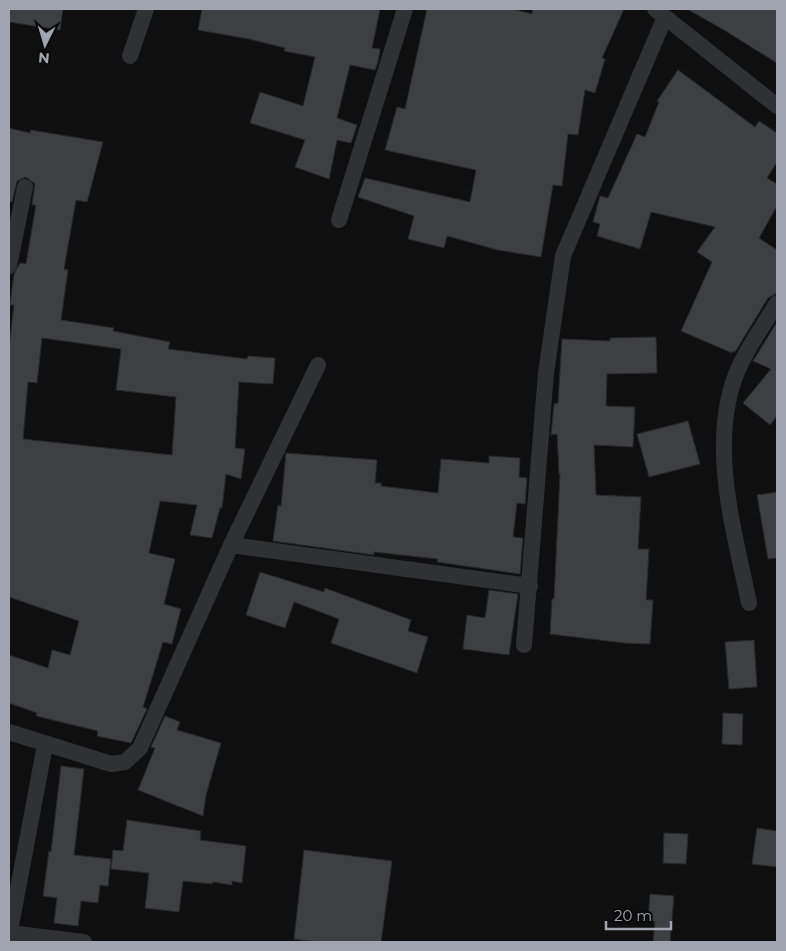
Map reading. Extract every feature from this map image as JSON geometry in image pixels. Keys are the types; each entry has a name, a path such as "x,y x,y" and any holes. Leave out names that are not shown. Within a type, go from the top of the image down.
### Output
{"street":[{"path":"130,56 146,9"},
{"path":"339,220 405,9"},
{"path":"524,645 546,373 562,256 660,13 777,106"},
{"path":"9,266 25,187"},
{"path":"749,603 726,490 724,447 730,396 740,365 777,303"},
{"path":"9,732 45,745 110,764 125,762 140,748 231,545 318,364"},
{"path":"231,545 530,586"},
{"path":"45,745 9,934 84,942"}],"building":[{"path":"9,9 63,9 60,30 9,22"},
{"path":"202,9 380,9 372,48 380,49 378,62 375,70 350,65 337,118 357,125 351,143 337,140 329,179 295,167 305,140 250,123 260,92 303,106 315,57 284,51 285,48 249,39 198,30"},
{"path":"427,9 512,9 532,14 533,9 624,9 602,58 605,59 595,93 585,90 578,135 568,134 562,186 553,185 541,257 498,250 447,236 444,248 408,239 414,216 358,197 365,178 470,202 476,170 385,150 397,107 405,109"},
{"path":"687,9 777,9 777,63 724,30"},
{"path":"678,70 755,127 759,121 777,133 777,162 767,178 777,184 777,206 759,238 777,250 777,293 768,298 735,352 733,351 732,353 681,331 712,262 697,252 715,227 651,212 640,249 597,236 600,224 593,222 600,196 608,198 637,134 645,137 659,102 657,101"},
{"path":"9,128 30,133 31,130 103,142 87,202 76,200 64,269 68,270 61,320 114,328 113,331 170,342 168,349 247,359 248,356 275,358 273,384 239,382 235,448 245,449 241,479 226,474 222,508 220,508 212,538 190,535 197,505 160,501 149,553 175,559 164,604 181,609 172,644 163,642 143,707 147,709 131,743 97,736 98,731 36,716 37,713 9,703 9,655 48,668 52,650 70,655 79,621 9,597 9,348 14,305 10,305 14,274 20,263 26,264 36,205 32,205 35,184 26,177 17,181 12,202 9,201","holes":["42,338 121,349 116,390 176,397 172,455 23,439 28,382 37,383"]},
{"path":"777,322 777,416 770,425 743,403 771,369 753,361"},
{"path":"656,337 657,373 607,374 606,406 635,407 633,447 594,445 596,495 641,497 638,549 649,549 646,600 653,600 650,644 624,643 550,634 552,599 554,599 560,474 557,434 551,435 554,404 558,403 562,339 610,341 610,338"},
{"path":"688,421 700,464 649,477 637,434"},
{"path":"286,453 377,460 375,483 381,483 381,486 438,493 441,459 489,463 489,456 520,458 519,477 527,478 525,504 517,503 513,537 523,538 520,574 437,562 438,559 374,552 374,555 273,541 278,505 281,506"},
{"path":"777,492 777,558 768,559 757,495"},
{"path":"260,572 324,592 325,588 411,620 408,631 428,637 417,673 331,643 339,619 294,602 285,628 246,615"},
{"path":"489,590 518,594 509,655 463,649 467,615 485,618"},
{"path":"754,640 757,687 729,689 725,642"},
{"path":"723,713 743,714 742,745 722,744"},
{"path":"165,716 180,722 177,730 221,743 206,795 203,816 138,790 155,748 151,747"},
{"path":"61,766 84,769 74,855 111,859 108,886 100,885 98,903 81,901 78,926 54,923 57,898 43,896 49,851 51,852"},
{"path":"127,820 201,831 200,840 246,846 242,883 232,881 232,885 183,881 179,912 145,908 149,873 111,869 113,850 123,851"},
{"path":"757,828 777,831 777,867 752,864"},
{"path":"664,833 688,834 686,864 663,863"},
{"path":"304,850 392,861 381,942 318,942 294,939"},
{"path":"650,894 674,896 670,942 653,942 655,922 648,921"}]}
